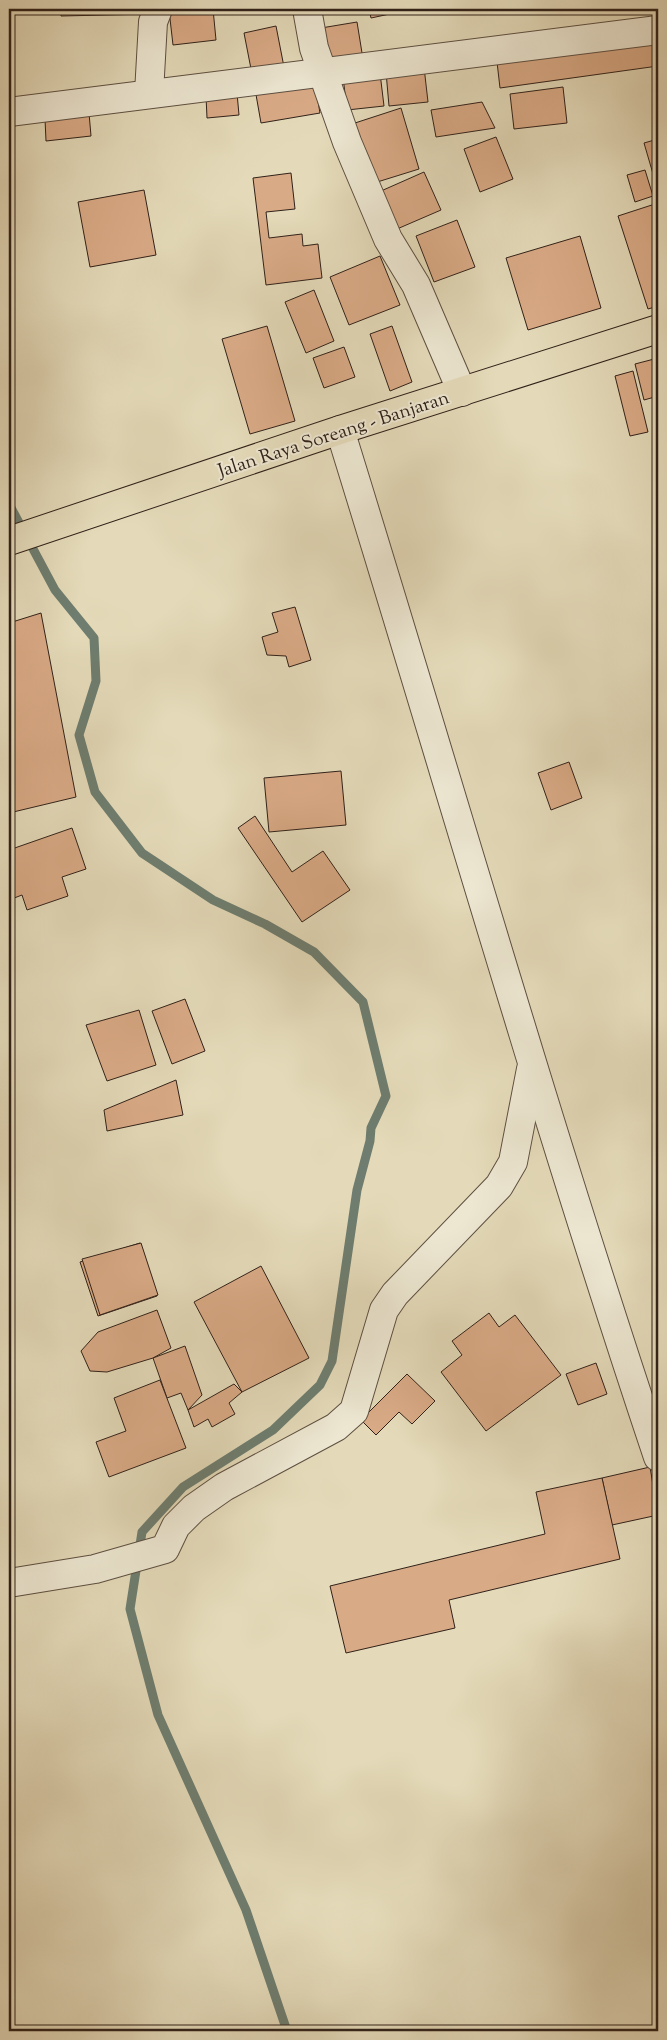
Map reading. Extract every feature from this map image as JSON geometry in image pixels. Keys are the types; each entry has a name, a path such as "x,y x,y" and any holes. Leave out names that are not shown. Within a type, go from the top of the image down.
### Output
{"main road":[{"name":"Jalan Raya Soreang - Banjaran","path":"9,541 101,508 658,329"}],"street":[{"path":"149,93 153,22 158,9"},
{"path":"307,9 314,48 346,142 388,239 416,285 462,392"},
{"path":"9,112 658,30"},
{"path":"340,430 490,917 531,1065 601,1286 658,1457"},
{"path":"9,1583 95,1569 165,1549 176,1526 194,1508 224,1486 336,1427 354,1411 384,1310 395,1294 499,1186 513,1162 531,1065"}],"building":[{"path":"61,9 105,9 105,15 61,16"},
{"path":"105,9 152,9 152,14 105,15"},
{"path":"213,9 216,40 173,45 169,10"},
{"path":"369,9 413,9 371,18"},
{"path":"357,22 363,59 327,65 321,28"},
{"path":"276,26 284,67 252,74 244,33"},
{"path":"657,40 658,66 500,88 497,62"},
{"path":"424,67 428,102 389,106 386,72"},
{"path":"380,73 384,106 347,110 343,77"},
{"path":"314,78 320,113 261,123 255,89"},
{"path":"563,87 567,123 514,129 510,94"},
{"path":"237,93 239,115 207,118 206,96"},
{"path":"482,102 495,128 436,137 431,110"},
{"path":"401,108 419,169 374,183 355,123"},
{"path":"89,113 91,136 46,141 45,119"},
{"path":"496,137 513,179 480,192 464,149"},
{"path":"658,139 658,191 644,143"},
{"path":"645,170 653,196 635,202 627,175"},
{"path":"424,172 441,210 397,229 381,191"},
{"path":"291,173 295,209 266,212 269,238 302,234 303,246 318,244 322,278 266,285 253,178"},
{"path":"144,190 156,255 90,267 78,202"},
{"path":"658,203 658,306 648,309 618,216"},
{"path":"457,220 475,267 434,282 416,236"},
{"path":"580,236 601,308 528,330 506,258"},
{"path":"380,256 400,305 349,325 330,277"},
{"path":"314,290 334,341 306,353 285,302"},
{"path":"267,326 295,421 250,434 222,339"},
{"path":"392,326 412,382 390,391 370,334"},
{"path":"344,347 355,377 324,388 313,358"},
{"path":"658,358 658,396 644,400 635,364"},
{"path":"633,371 648,432 630,436 615,376"},
{"path":"295,607 311,660 289,667 286,656 267,655 262,637 278,632 272,613"},
{"path":"41,613 76,797 9,813 9,623"},
{"path":"569,762 582,798 551,810 538,773"},
{"path":"341,771 346,825 269,832 264,778"},
{"path":"255,816 292,872 323,851 350,890 302,922 238,828"},
{"path":"72,828 86,869 62,877 68,896 27,910 22,895 9,900 9,850"},
{"path":"185,999 205,1051 172,1064 152,1011"},
{"path":"139,1010 156,1065 107,1081 86,1025"},
{"path":"176,1080 183,1115 107,1131 104,1110"},
{"path":"140,1243 157,1296 98,1316 80,1262"},
{"path":"141,1243 158,1295 100,1315 82,1259"},
{"path":"261,1266 309,1358 242,1392 194,1302"},
{"path":"157,1310 171,1348 153,1358 107,1372 90,1371 81,1351 98,1332"},
{"path":"489,1313 499,1327 515,1315 561,1375 486,1431 441,1372 462,1355 452,1341"},
{"path":"185,1346 202,1395 188,1410 181,1393 167,1398 153,1358"},
{"path":"596,1363 607,1394 578,1405 566,1374"},
{"path":"407,1374 435,1401 412,1424 399,1412 376,1435 361,1420"},
{"path":"160,1380 186,1448 109,1477 96,1442 126,1431 114,1398"},
{"path":"234,1384 242,1392 229,1403 235,1414 212,1427 208,1419 194,1427 188,1410"},
{"path":"650,1467 658,1515 612,1525 602,1478"},
{"path":"602,1478 620,1559 449,1600 455,1628 346,1653 330,1586 545,1534 536,1492"}],"waterway":[{"path":"9,504 55,590 94,638 96,681 79,735 95,792 142,853 213,900 265,924 314,952 363,1002 386,1096 371,1128 370,1141 357,1190 332,1361 320,1385 273,1430 183,1487 142,1532 130,1609 158,1715 246,1910 287,2031"}]}
